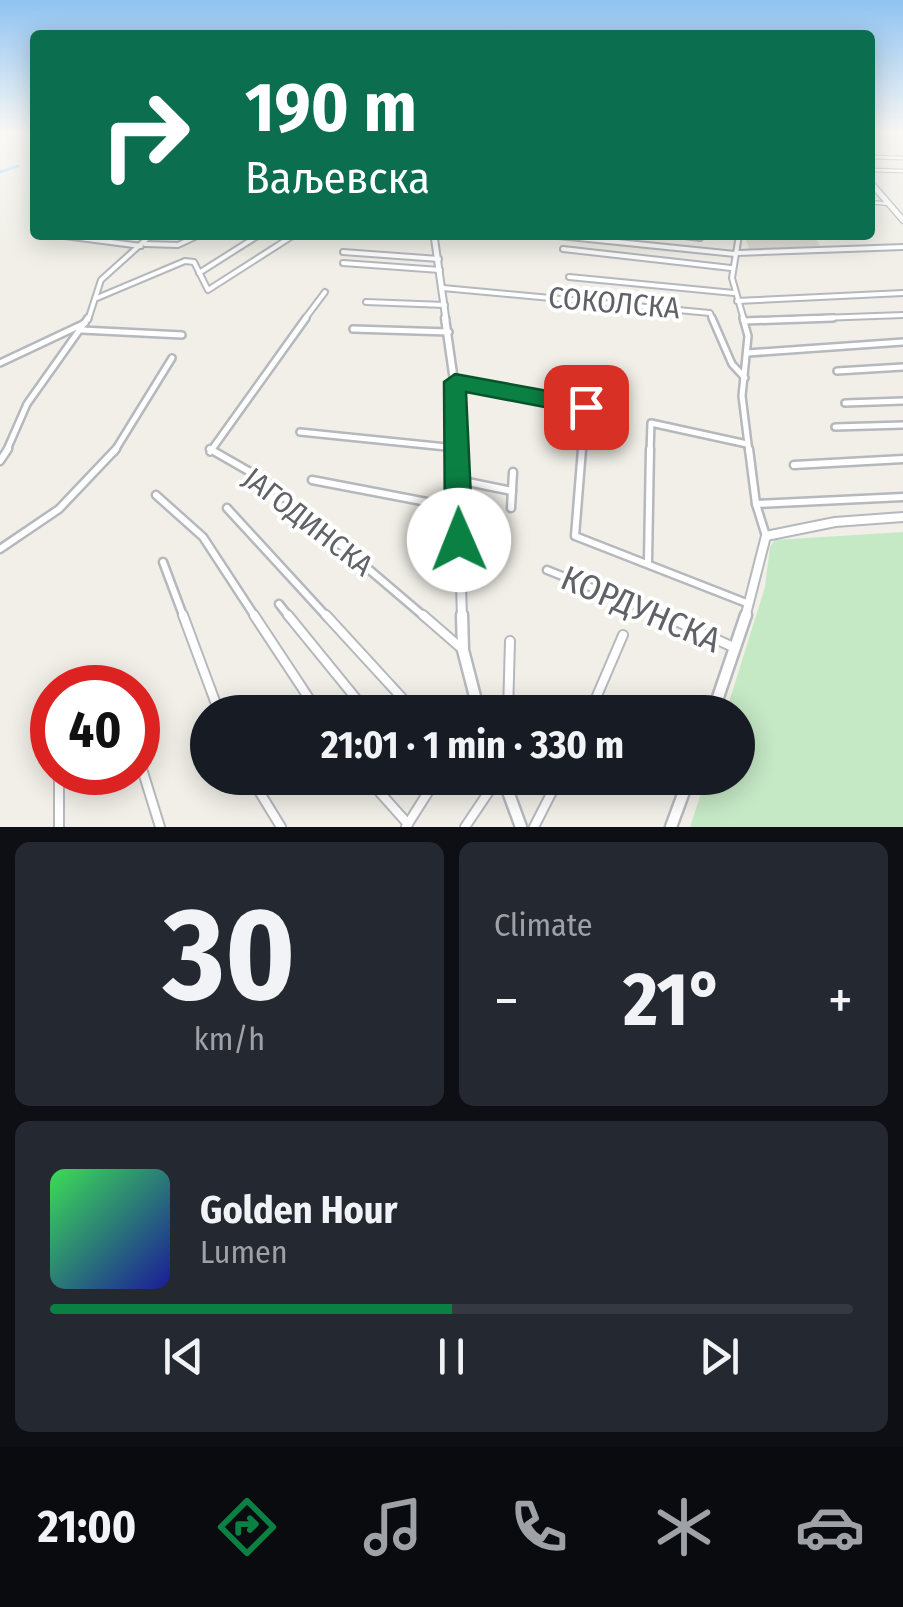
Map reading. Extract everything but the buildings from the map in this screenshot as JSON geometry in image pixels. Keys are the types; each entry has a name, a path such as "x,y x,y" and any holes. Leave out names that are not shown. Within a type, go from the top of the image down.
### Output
{"main road":[{"path":"875,188 903,220"}],"street":[{"path":"875,203 889,204"},
{"path":"100,240 178,246 189,240"},
{"path":"0,460 9,450 27,404 88,322 101,280 146,240"},
{"path":"199,274 251,240"},
{"path":"97,298 185,261 194,262 203,288 210,290 286,240"},
{"path":"436,240 455,382 463,650 475,695"},
{"path":"601,240 736,254 903,246"},
{"path":"701,240 704,250"},
{"path":"719,695 736,649 766,536 756,504 742,396 748,354 731,268 738,240"},
{"path":"564,250 731,268"},
{"path":"344,252 440,259"},
{"path":"343,263 440,270"},
{"path":"570,277 735,297 903,293"},
{"name":"СОКОЛСКА","path":"443,288 708,312 714,316 732,364 745,378"},
{"name":"ЈАГОДИНСКА","path":"325,292 209,451 264,480 463,650"},
{"path":"366,302 445,305"},
{"path":"744,321 903,314"},
{"path":"0,363 88,322"},
{"path":"353,328 449,332"},
{"path":"82,330 182,335"},
{"path":"748,354 903,342"},
{"path":"0,550 80,495 126,438 172,358"},
{"path":"837,371 903,368"},
{"path":"455,382 620,416"},
{"path":"845,403 903,401"},
{"path":"586,407 575,536 648,561 749,604"},
{"path":"648,561 652,422 747,444"},
{"path":"835,428 903,425"},
{"path":"300,432 458,448"},
{"path":"0,446 9,450"},
{"path":"794,465 903,459"},
{"path":"511,508 513,472"},
{"path":"312,480 458,508"},
{"path":"458,480 512,491"},
{"path":"156,494 203,538 307,695"},
{"path":"756,504 903,497"},
{"path":"228,508 398,695"},
{"path":"766,536 835,522 903,517"},
{"path":"163,562 212,695"},
{"name":"КОРДУНСКА","path":"546,570 640,604 736,649"},
{"path":"279,604 353,695"},
{"path":"597,695 623,635"},
{"path":"508,695 510,641"},
{"path":"59,795 59,827"},
{"path":"150,795 160,827"},
{"path":"261,795 281,827"},
{"path":"382,795 407,825 425,795"},
{"path":"465,827 488,795"},
{"path":"508,795 522,827"},
{"path":"534,827 550,795"},
{"path":"672,827 683,795"}],"shaded area":[{"path":"746,240 817,240 820,246 750,251"}],"green space":[{"path":"903,532 903,827 690,827 700,795 755,795 755,695 731,695 765,587 770,547 775,540"}],"route":[{"path":"459,540 455,382 586,407"}]}
